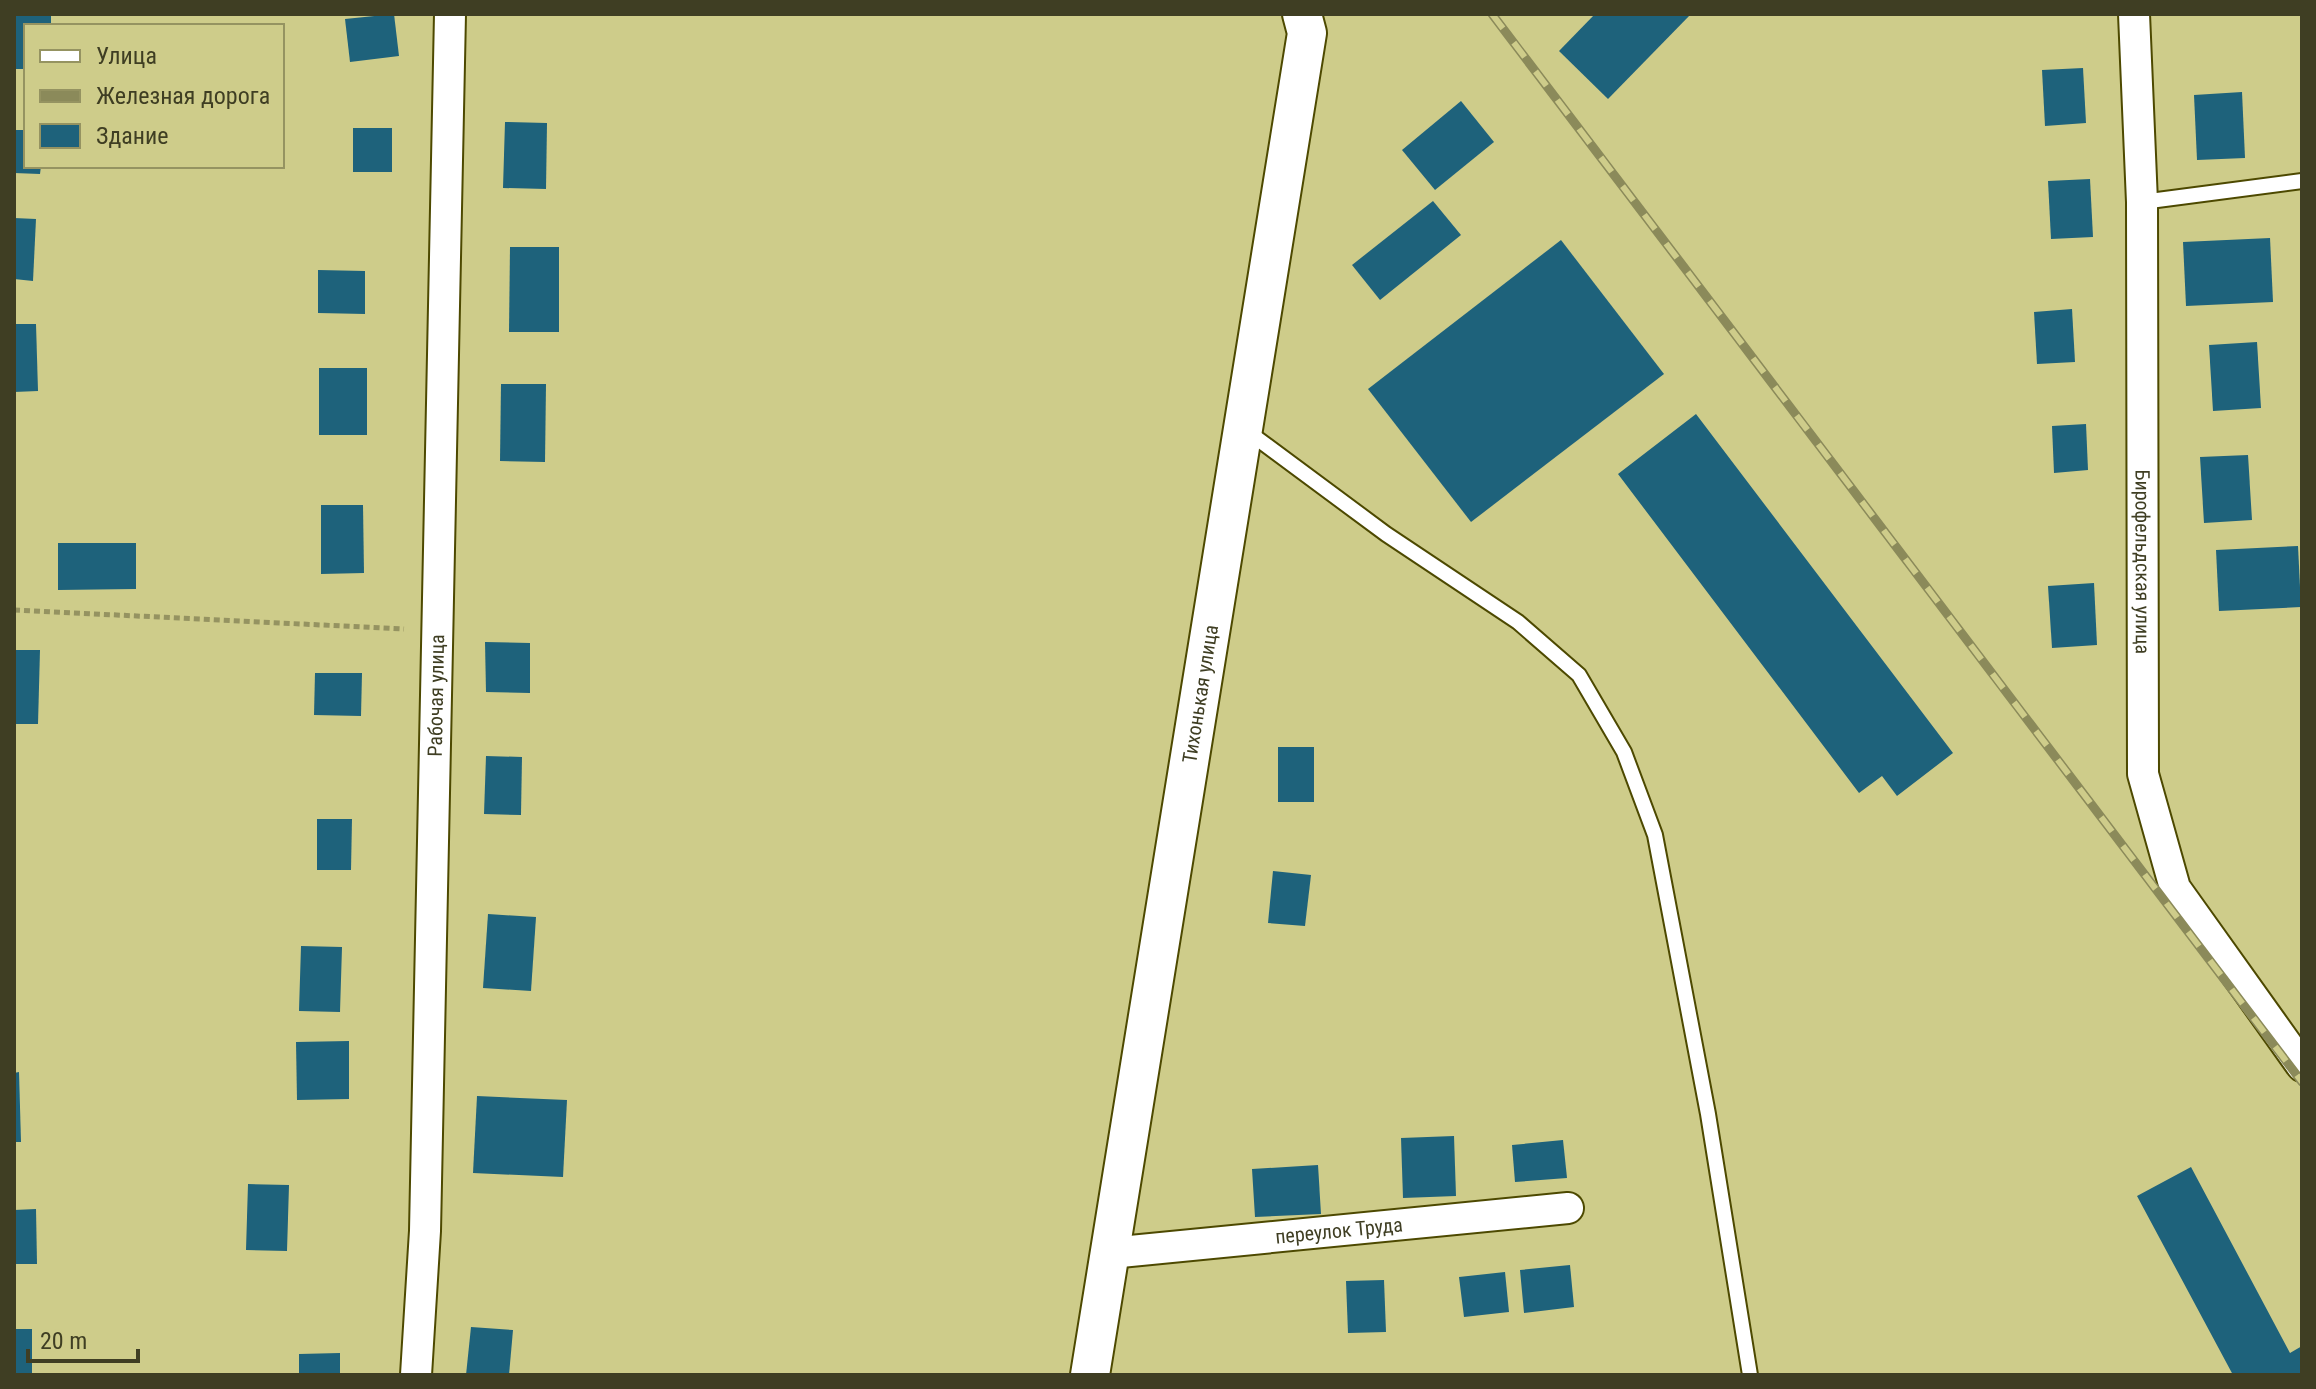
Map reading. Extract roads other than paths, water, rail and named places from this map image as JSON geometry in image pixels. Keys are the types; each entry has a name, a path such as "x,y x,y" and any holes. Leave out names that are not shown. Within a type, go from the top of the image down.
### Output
{"street":[{"name":"Рабочая улица","path":"416,1375 425,1231 450,14"},
{"name":"Тихонькая улица","path":"1090,1375 1307,33 1302,14"},
{"name":"Бирофельдская улица","path":"2134,14 2142,202 2143,774 2175,888 2302,1066"},
{"name":"переулок Труда","path":"1110,1253 1568,1208"}],"lane":[{"path":"2142,202 2302,181"},
{"path":"1243,428 1386,534 1518,622 1579,675 1624,752 1655,835 1708,1114 1750,1375"}],"railway":[{"path":"1492,14 2302,1082"}]}
